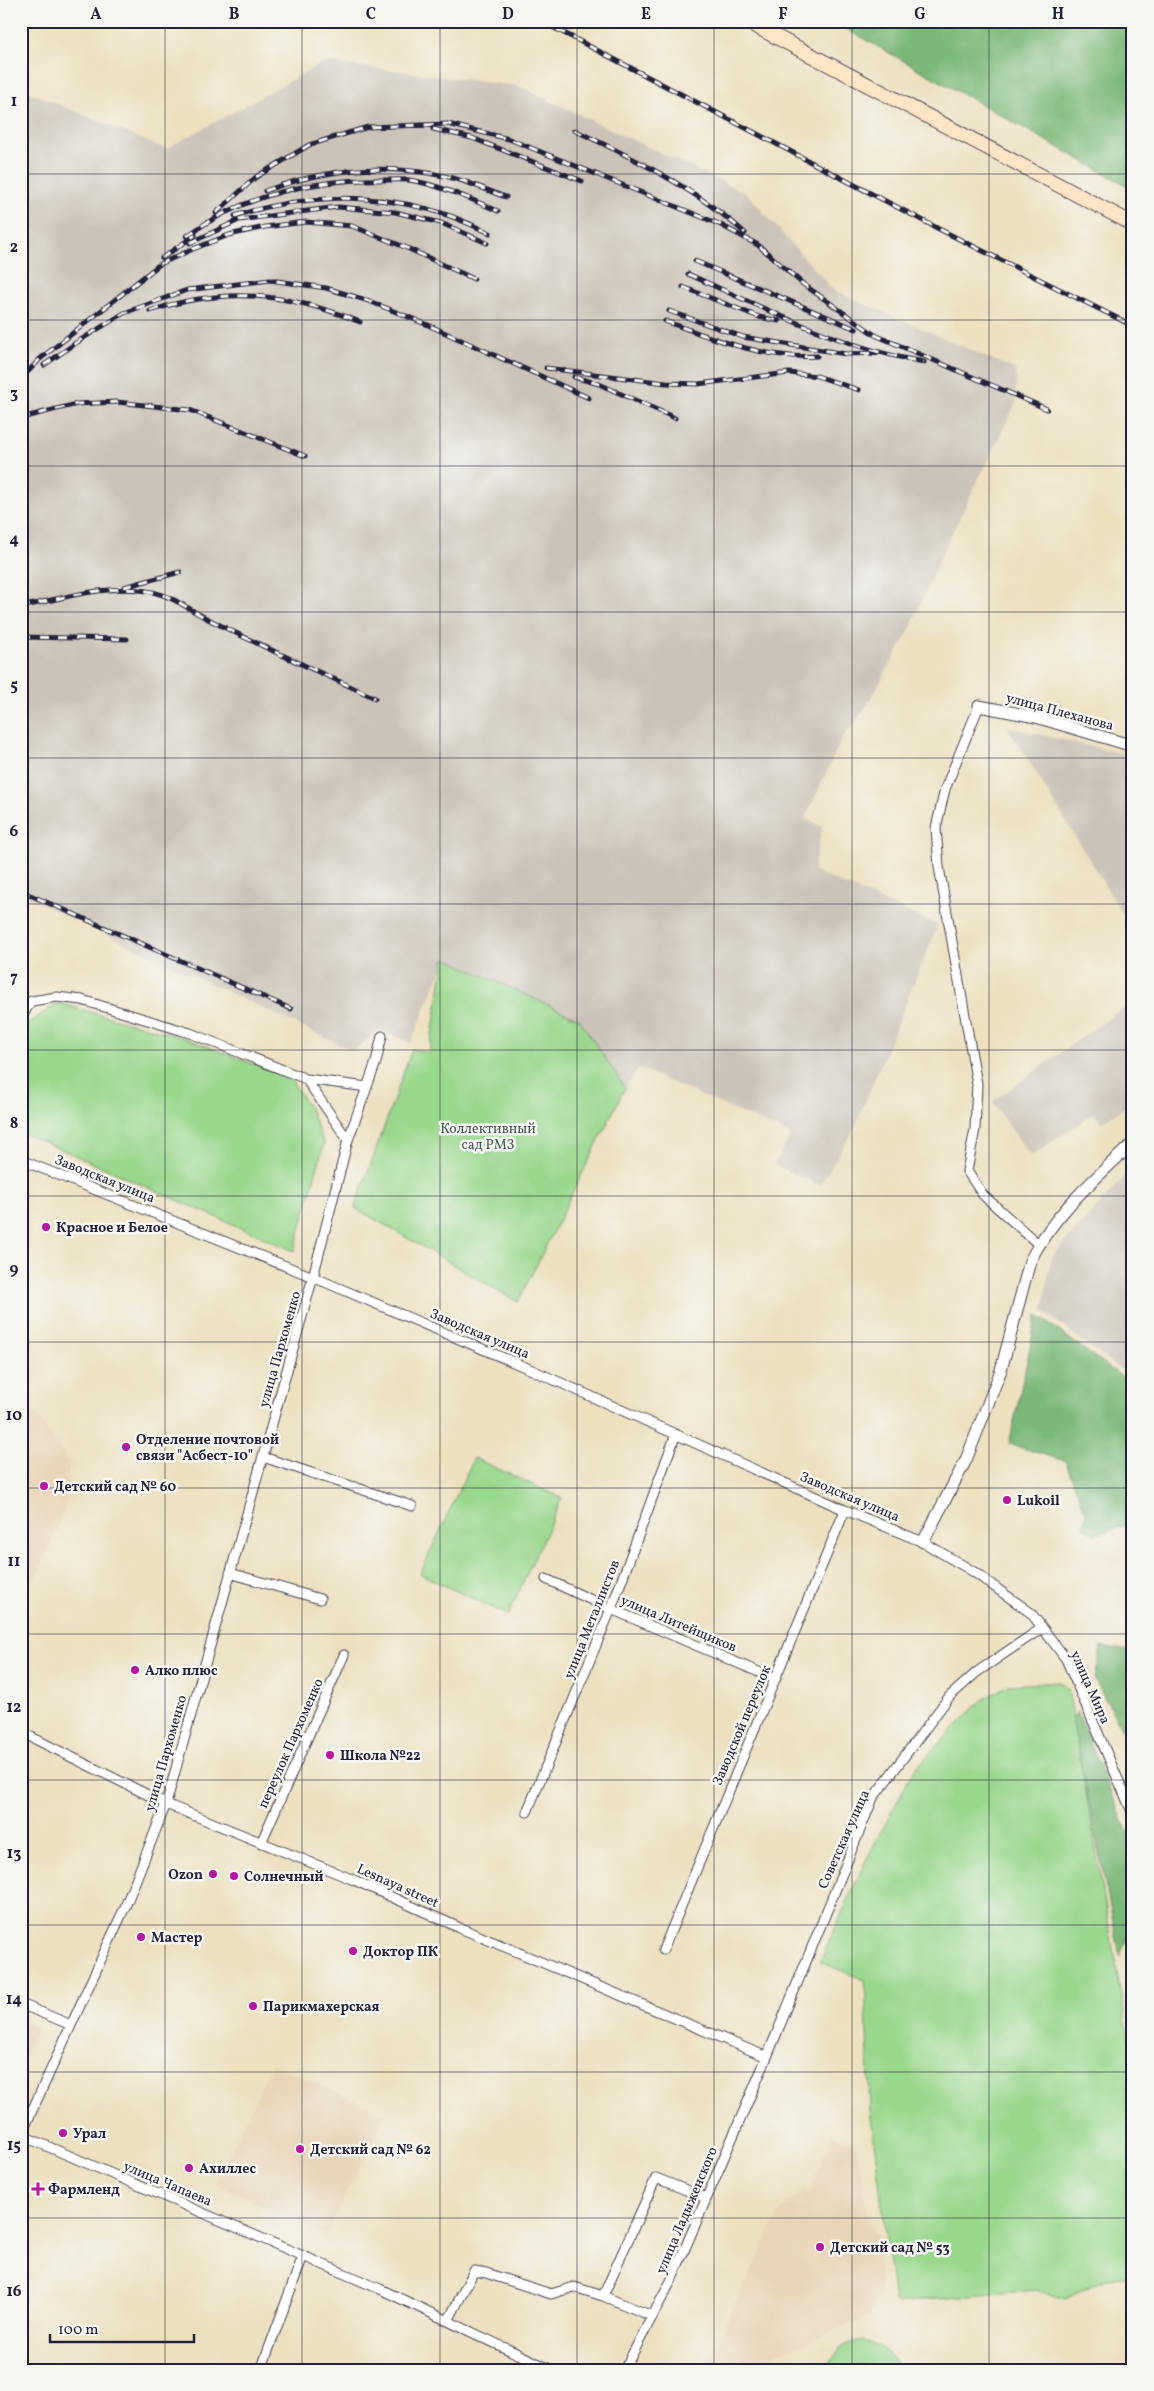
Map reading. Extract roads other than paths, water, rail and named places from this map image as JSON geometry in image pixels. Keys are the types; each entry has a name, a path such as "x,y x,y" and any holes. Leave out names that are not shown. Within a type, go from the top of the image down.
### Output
{"main road":[{"path":"746,21 1133,224"}],"street":[{"name":"улица Плеханова","path":"979,706 1036,717 1133,746"},
{"path":"979,706 945,789 936,828 939,867 978,1084 975,1129 967,1171 982,1195 1038,1244"},
{"path":"21,1018 31,1001 57,997 82,1000 190,1033 306,1079 367,1087"},
{"name":"улица Пархоменко","path":"21,2135 125,1907 166,1804 313,1277 348,1140 367,1087 382,1036"},
{"path":"306,1079 348,1140"},
{"path":"923,1542 966,1460 1001,1370 1030,1261 1038,1244 1071,1203 1133,1144"},
{"name":"Заводская улица","path":"21,1160 313,1277 676,1434 845,1510 923,1542"},
{"name":"улица Металлистов","path":"526,1812 611,1609 676,1434"},
{"path":"263,1457 412,1506"},
{"name":"Заводской переулок","path":"663,1950 845,1510"},
{"name":"улица Мира","path":"923,1542 999,1589 1031,1613 1066,1660 1133,1814"},
{"path":"230,1573 320,1599"},
{"name":"улица Литейщиков","path":"546,1579 775,1679"},
{"name":"Советская улица","path":"767,2057 873,1798 950,1697 977,1672 1042,1628"},
{"name":"переулок Пархоменко","path":"261,1843 344,1655"},
{"name":"Lesnaya street","path":"21,1732 166,1804 767,2057"},
{"path":"21,2004 71,2025"},
{"name":"улица Ладыженского","path":"624,2370 671,2281 767,2057"},
{"name":"улица Чапаева","path":"21,2135 303,2256 552,2370"},
{"path":"603,2296 656,2178 706,2198"},
{"path":"261,2370 303,2256"},
{"path":"448,2321 474,2271 486,2273 551,2294 574,2287 603,2296 652,2316"}],"railway":[{"path":"541,21 939,229 1133,326"},
{"path":"216,213 256,177 309,145 368,127 448,124 509,139 719,224 758,245 803,284 875,335 1047,409"},
{"path":"433,129 472,138 582,181"},
{"path":"574,130 642,163 685,188 745,233"},
{"path":"265,191 331,173 376,169 421,172 452,178 506,197"},
{"path":"187,236 209,222 256,200 281,192 333,182 412,180 447,190 498,211"},
{"path":"235,216 286,203 338,198 364,199 416,206 441,213 490,233"},
{"path":"190,243 239,220 338,207 395,212 441,223 487,243"},
{"path":"21,379 40,359 160,264 229,235 265,227 306,222 352,226 407,248 474,279"},
{"path":"162,258 195,235"},
{"path":"695,261 856,329"},
{"path":"688,274 803,326 894,356 924,362"},
{"path":"74,344 124,313 187,290 270,280 326,288 369,301 428,325 589,398"},
{"path":"683,287 759,317 779,321"},
{"path":"150,311 204,298 256,296 282,299 307,305 360,322"},
{"path":"669,311 743,337 846,354 878,353"},
{"path":"665,321 720,341 759,351 778,355 817,356"},
{"path":"44,365 79,341"},
{"path":"546,368 666,383 698,384 789,373 817,376 859,390"},
{"path":"574,377 599,384 675,418"},
{"path":"21,418 77,404 117,402 190,410 305,456"},
{"path":"124,587 180,572"},
{"path":"21,607 103,590 136,590 160,594 251,640 375,698"},
{"path":"21,637 127,639"},
{"path":"21,891 291,1009"}],"place":[{"name":"Красное и Белое","path":"46,1227"},
{"name":"Отделение почтовой связи \"Асбест-10\"","path":"126,1447"},
{"name":"Детский сад № 60","path":"44,1486"},
{"name":"Lukoil","path":"1007,1500"},
{"name":"Алко плюс","path":"135,1670"},
{"name":"Школа №22","path":"330,1755"},
{"name":"Ozon","path":"213,1874"},
{"name":"Солнечный","path":"234,1876"},
{"name":"Мастер","path":"141,1937"},
{"name":"Доктор ПК","path":"353,1951"},
{"name":"Парикмахерская","path":"253,2006"},
{"name":"Урал","path":"63,2133"},
{"name":"Детский сад № 62","path":"300,2149"},
{"name":"Ахиллес","path":"189,2168"},
{"name":"Фармленд","path":"38,2189"},
{"name":"Детский сад № 53","path":"820,2247"}],"park label":[{"name":"Коллективный сад РМЗ","path":"488,1136"}]}
